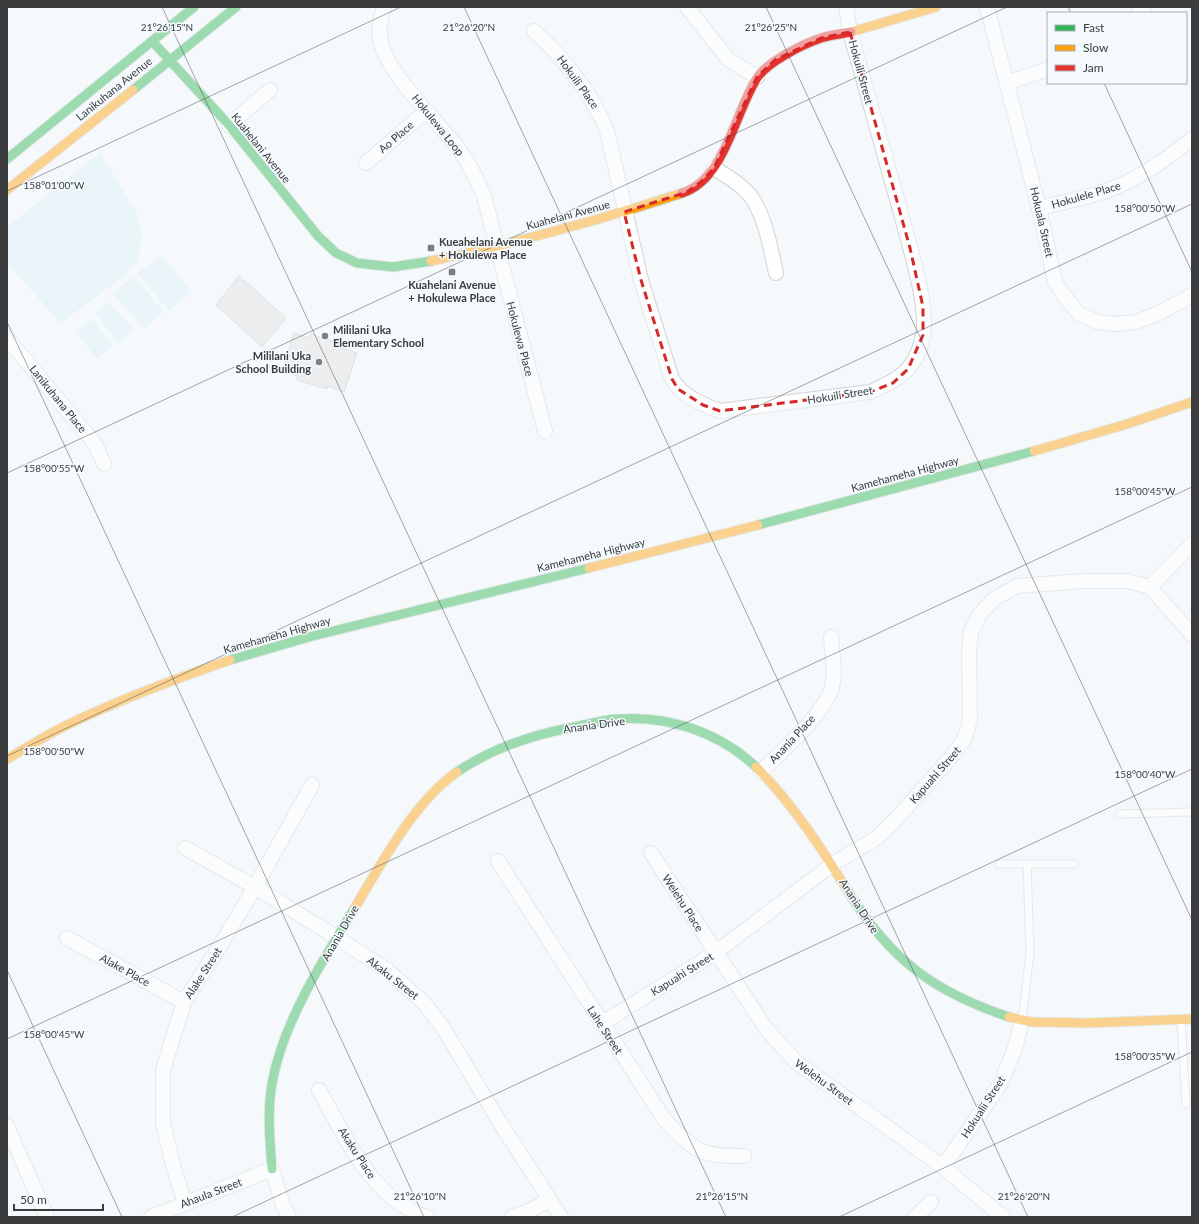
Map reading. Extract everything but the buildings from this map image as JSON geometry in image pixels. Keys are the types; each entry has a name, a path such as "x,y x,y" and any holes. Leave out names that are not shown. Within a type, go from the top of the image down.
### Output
{"street":[{"name":"Lanikuhana Avenue","path":"7,159 194,7"},
{"name":"Lanikuhana Avenue","path":"7,190 236,7"},
{"name":"Hokulewa Loop","path":"384,7 380,36 384,53 394,70 426,111 458,148 473,170 484,196 496,247"},
{"path":"688,7 728,59 757,77"},
{"name":"Hokuili Street","path":"624,212 641,280 663,356 678,389 703,405 720,410 870,392 893,383 908,369 916,356 923,335 923,307 910,248 850,32 846,7"},
{"name":"Kuahelani Avenue","path":"152,40 229,125 318,236 336,254 357,263 393,267 416,264 496,247 624,212 687,192 701,182 714,168 757,77 775,60 797,48 821,38 850,32 936,7"},
{"name":"Hokuala Street","path":"987,7 1039,208 1056,282 1080,314 1098,322 1115,324 1136,322 1159,313 1192,295"},
{"name":"Hokuili Place","path":"534,30 551,46 599,112 607,131 624,212"},
{"path":"1006,83 1047,69"},
{"path":"229,125 270,90"},
{"name":"Ao Place","path":"366,163 426,111"},
{"name":"Hokulele Place","path":"1039,208 1125,184 1165,160 1192,139"},
{"path":"714,168 747,192 756,204 768,241 776,274"},
{"name":"Hokulewa Place","path":"496,247 545,431"},
{"name":"Lanikuhana Place","path":"7,338 95,444 104,464"},
{"name":"Kamehameha Highway","path":"7,759 92,713 161,684 254,651 756,527 1071,442 1192,402"},
{"path":"1192,544 1150,587 1192,635"},
{"name":"Kapuahi Street","path":"601,1024 715,953 833,864 878,837 952,756 964,740 970,720 969,653 971,632 980,614 994,599 1017,586 1084,581 1127,581 1150,587"},
{"name":"Anania Place","path":"761,772 806,726 820,708 832,687 834,670 831,637"},
{"name":"Anania Drive","path":"289,1217 283,1205 272,1169 268,1125 272,1085 284,1036 295,1012 336,937 419,809 444,782 463,766 488,751 525,738 567,728 620,719 678,723 730,745 761,772 790,804 807,831 833,864 860,910 875,931 909,967 953,994 983,1007 1022,1020 1076,1023 1192,1019"},
{"name":"Alake Street","path":"185,1203 173,1165 164,1123 162,1087 163,1070 184,1002 255,887 312,785"},
{"name":"Akaku Street","path":"185,848 255,887 336,937 387,970 424,1002 442,1026 560,1217"},
{"name":"Welehu Place","path":"651,853 715,953"},
{"name":"Lahe Street","path":"498,861 601,1024 664,1120 679,1136 697,1150 719,1157 744,1156"},
{"name":"Alake Place","path":"67,938 184,1002"},
{"name":"Welehu Street","path":"715,953 767,1030 796,1062 943,1167 1003,1217"},
{"name":"Hokualii Street","path":"943,1167 1001,1083 1015,1048 1022,1020"},
{"name":"Akaku Place","path":"319,1090 366,1170 398,1203 414,1213 427,1217"},
{"path":"7,1128 47,1217"},
{"name":"Ahaula Street","path":"151,1217 272,1169"},
{"path":"512,1217 531,1210 549,1200"},
{"path":"915,1217 931,1202"}],"lane":[{"path":"1119,814 1192,812"},
{"path":"999,864 1074,864"},
{"path":"1022,1020 1030,953 1027,864"},
{"path":"1181,1019 1186,1104"}],"highlighted area":[{"path":"850,32 910,248 923,307 923,335 908,369 893,383 870,392 720,411 703,405 678,389 672,379 641,280 624,212 687,192 701,182 714,168 757,77 775,60 821,38"}],"shaded area":[{"path":"100,152 138,216 142,237 138,261 123,277 61,323 7,264 7,227"},
{"path":"161,255 192,292 168,311 138,273"},
{"path":"134,276 164,312 144,329 112,293"},
{"path":"109,302 134,330 118,344 95,313"},
{"path":"93,319 113,346 97,359 75,331"}],"traffic: fast":[{"path":"7,159 194,7"},
{"path":"133,90 236,7"},
{"path":"152,41 229,125 318,236 336,253 357,263 393,267 431,261"},
{"path":"758,525 1034,451"},
{"path":"230,660 309,637 589,568"},
{"path":"457,772 497,750 525,739 605,720 636,718 674,723 692,728 726,744 756,767"},
{"path":"849,893 881,937 898,955 917,971 936,984 958,996 1009,1017"},
{"path":"272,1169 269,1126 270,1095 277,1061 294,1016 305,993 354,909"}],"traffic: slow":[{"path":"851,32 936,7"},
{"path":"7,190 133,90"},
{"path":"431,261 495,247 558,230 682,193"},
{"path":"1034,451 1124,425 1192,402"},
{"path":"589,568 758,525"},
{"path":"7,759 85,716 167,682 230,660"},
{"path":"756,767 770,781 795,812 849,893"},
{"path":"354,909 387,854 412,817 426,800 457,772"},
{"path":"1009,1017 1032,1022 1087,1023 1192,1019"}],"traffic: jam":[{"path":"682,193 697,186 709,174 719,160 749,92 762,72 786,54 813,41 851,32"}],"place":[{"name":"Kueahelani Avenue + Hokulewa Place","path":"431,248"},
{"name":"Kuahelani Avenue + Hokulewa Place","path":"452,272"},
{"name":"Mililani Uka Elementary School","path":"325,336"},
{"name":"Mililani Uka School Building","path":"319,362"}]}
